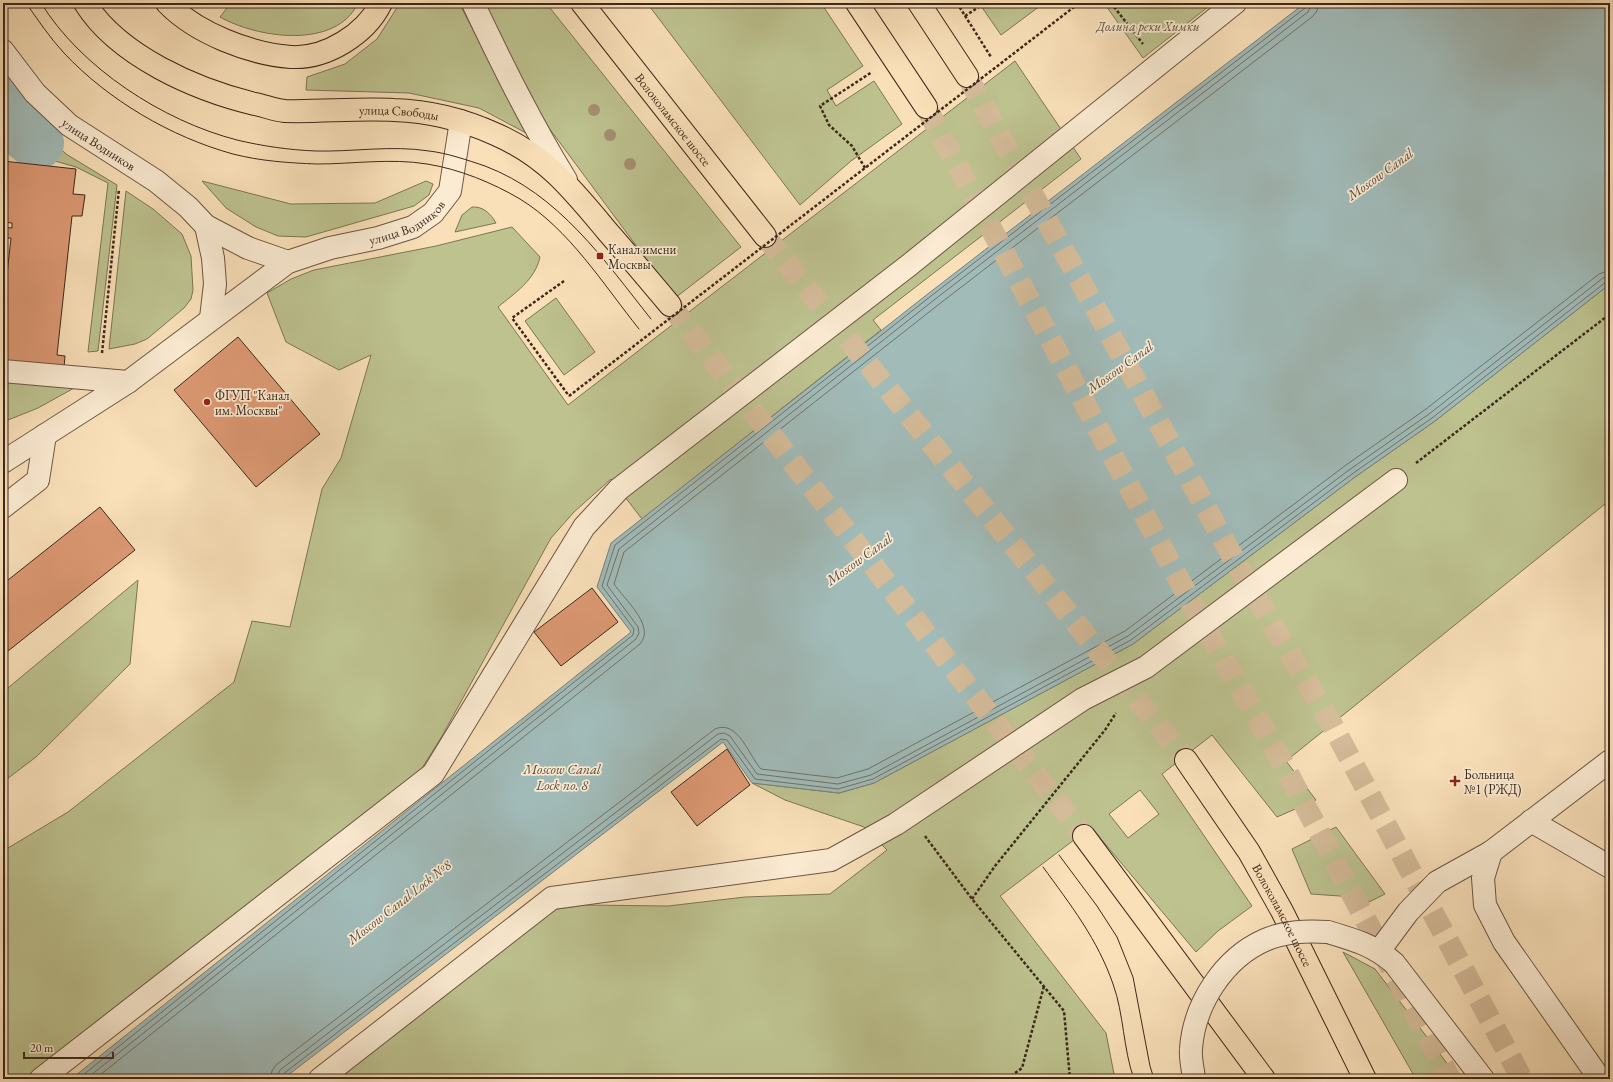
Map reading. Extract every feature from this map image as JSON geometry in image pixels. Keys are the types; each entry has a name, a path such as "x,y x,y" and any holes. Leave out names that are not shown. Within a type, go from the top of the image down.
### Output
{"main road":[{"name":"улица Свободы","path":"85,3 93,15 121,42 152,63 189,84 228,98 284,111 394,110 426,114 461,121 495,134 528,151 550,167 570,186 670,305"},
{"path":"167,3 174,10 215,36 253,49 292,57 315,54 333,48 352,38 366,24 381,3"},
{"name":"Волоколамское шоссе","path":"582,3 765,236"},
{"path":"857,3 926,107"},
{"path":"919,3 967,76"},
{"name":"Волоколамское шоссе","path":"1186,760 1253,859 1282,911 1365,1079"},
{"path":"1084,836 1264,1079"}],"street":[{"path":"473,3 508,79 536,131 570,186"},
{"path":"41,1079 433,774 584,527 618,489 908,266 1235,3"},
{"name":"улица Водников","path":"3,52 35,93 69,125 156,181 188,207 206,226 248,248 288,262"},
{"name":"улица Водников","path":"3,462 128,382 211,318 288,262 330,248 378,238 413,227 433,213 450,191 461,121"},
{"path":"206,226 213,258 215,284 211,318"},
{"path":"3,371 128,382"},
{"path":"3,507 38,480 45,435"},
{"path":"320,1079 552,898 831,860 896,824 1083,699 1146,667 1396,480"},
{"path":"1379,951 1408,912 1437,882 1491,852 1610,760"},
{"path":"1531,821 1610,867"},
{"path":"1491,852 1483,878 1485,905 1504,942 1600,1079"},
{"path":"1194,1079 1191,1049 1199,1012 1215,982 1239,955 1266,939 1299,931 1328,932 1359,941 1379,951 1394,963 1483,1079"}],"path":[{"path":"957,3 991,57"},
{"path":"965,16 985,3"},
{"path":"564,281 512,318 569,396 1074,6 1072,3"},
{"path":"1112,3 1158,64"},
{"path":"865,168 852,146 830,125 820,106 869,74"},
{"path":"99,380 120,182"},
{"path":"1396,480 1610,314"},
{"path":"972,899 995,866 1105,730 1117,712"},
{"path":"909,814 972,899 1064,1011 1070,1079"},
{"path":"1007,1079 1022,1068 1044,986"}],"green space":[{"path":"220,3 358,3 347,18 332,28 314,34 295,36 254,30 220,17 227,8"},
{"path":"400,3 459,3 528,134 479,108 409,93 306,90 307,77 345,64 377,39"},
{"path":"484,3 546,3 741,247 675,298 549,128 519,82"},
{"path":"647,3 821,3 863,66 827,90 836,106 874,81 902,124 851,161 800,205"},
{"path":"979,3 1044,3 1001,35"},
{"name":"Долина реки Химки","path":"1104,3 1213,3 1143,58"},
{"path":"1015,61 1081,159 873,320 881,330 642,519 611,479 574,512 551,538 442,736 419,773 24,1079 3,1079 3,851 68,812 234,682 252,621 290,627 322,489 341,458 371,355 339,370 286,342 267,293 291,279 314,270 436,246 512,227 540,257 534,273 524,285 498,307 568,405"},
{"path":"3,89 66,154 117,185 98,351 88,352 108,183 76,167 3,148"},
{"path":"202,181 291,204 375,203 426,181 433,184 429,195 414,206 306,237 278,236 256,227 226,208"},
{"path":"126,191 153,209 182,234 191,256 193,290 191,299 184,308 147,339 135,344 109,349"},
{"path":"472,207 480,208 486,211 496,223 455,232 462,215"},
{"path":"1610,284 1610,500 1286,761 1316,800 1277,817 1212,735 1162,774 1252,906 1218,931 1196,952 1091,827 1000,896 1106,1033 1115,1079 333,1079 550,910 585,905 668,906 745,897 830,894 887,850 864,827 785,800 752,783 839,793 874,783 1133,644 1355,477 1435,421","holes":["1140,790 1159,814 1128,838 1109,814"]},
{"path":"556,298 595,352 564,375 525,321"},
{"path":"3,381 76,387 38,408 3,422"},
{"path":"138,580 130,664 36,757 3,782 3,692"},
{"path":"1336,827 1385,894 1369,902 1340,896 1311,894 1292,849"},
{"path":"1343,952 1375,969 1459,1079 1416,1079"}],"water":[{"path":"1305,3 1610,3 1610,284 1435,421 1355,477 1133,644 874,783 839,793 752,783 723,742 283,1079 71,1079 631,632 597,587 611,543 929,293"}],"building":[{"path":"3,161 76,169 73,194 85,195 82,216 72,216 57,355 65,356 64,368 3,362 3,311 11,238 3,238 3,227 12,228 12,223 3,222"},
{"path":"238,337 320,434 256,487 174,390"},
{"path":"100,507 135,550 3,655 3,584"},
{"path":"592,588 618,622 561,666 534,632"},
{"path":"727,749 750,785 697,826 671,792"}],"waterway":[{"path":"3,111 7,105 20,120 22,131 37,143"}],"tunnel":[{"path":"967,76 1244,577 1330,721 1522,1079"},
{"path":"926,107 1192,604 1273,745 1450,1079"},
{"path":"765,236 1186,760"},
{"path":"670,305 1084,836"}],"tram line":[{"path":"26,3 44,29 64,53 100,86 142,115 187,138 233,154 275,161 317,164 400,161 439,166 487,182 510,193 538,211 570,241 639,329"},
{"path":"41,3 58,27 78,49 101,70 126,89 153,105 181,120 209,131 246,142 296,150 330,151 415,149 436,152 485,166 511,178 536,193 558,211 578,231 616,274 651,319"},
{"path":"1059,855 1097,906 1117,937 1133,977 1150,1066 1154,1079"},
{"path":"1043,867 1091,937 1107,968 1117,995 1130,1068 1134,1079"}],"place":[{"name":"Канал имени Москвы","path":"600,256"},
{"name":"ФГУП \"Канал им. Москвы\"","path":"207,402"},
{"name":"Больница №1 (РЖД)","path":"1455,781"}],"water label":[{"name":"Moscow Canal","path":"1380,174"},
{"name":"Moscow Canal","path":"1120,367"},
{"name":"Moscow Canal","path":"859,559"},
{"name":"Moscow Canal Lock no. 8","path":"562,778"},
{"name":"Moscow Canal Lock №8","path":"399,902"}]}
